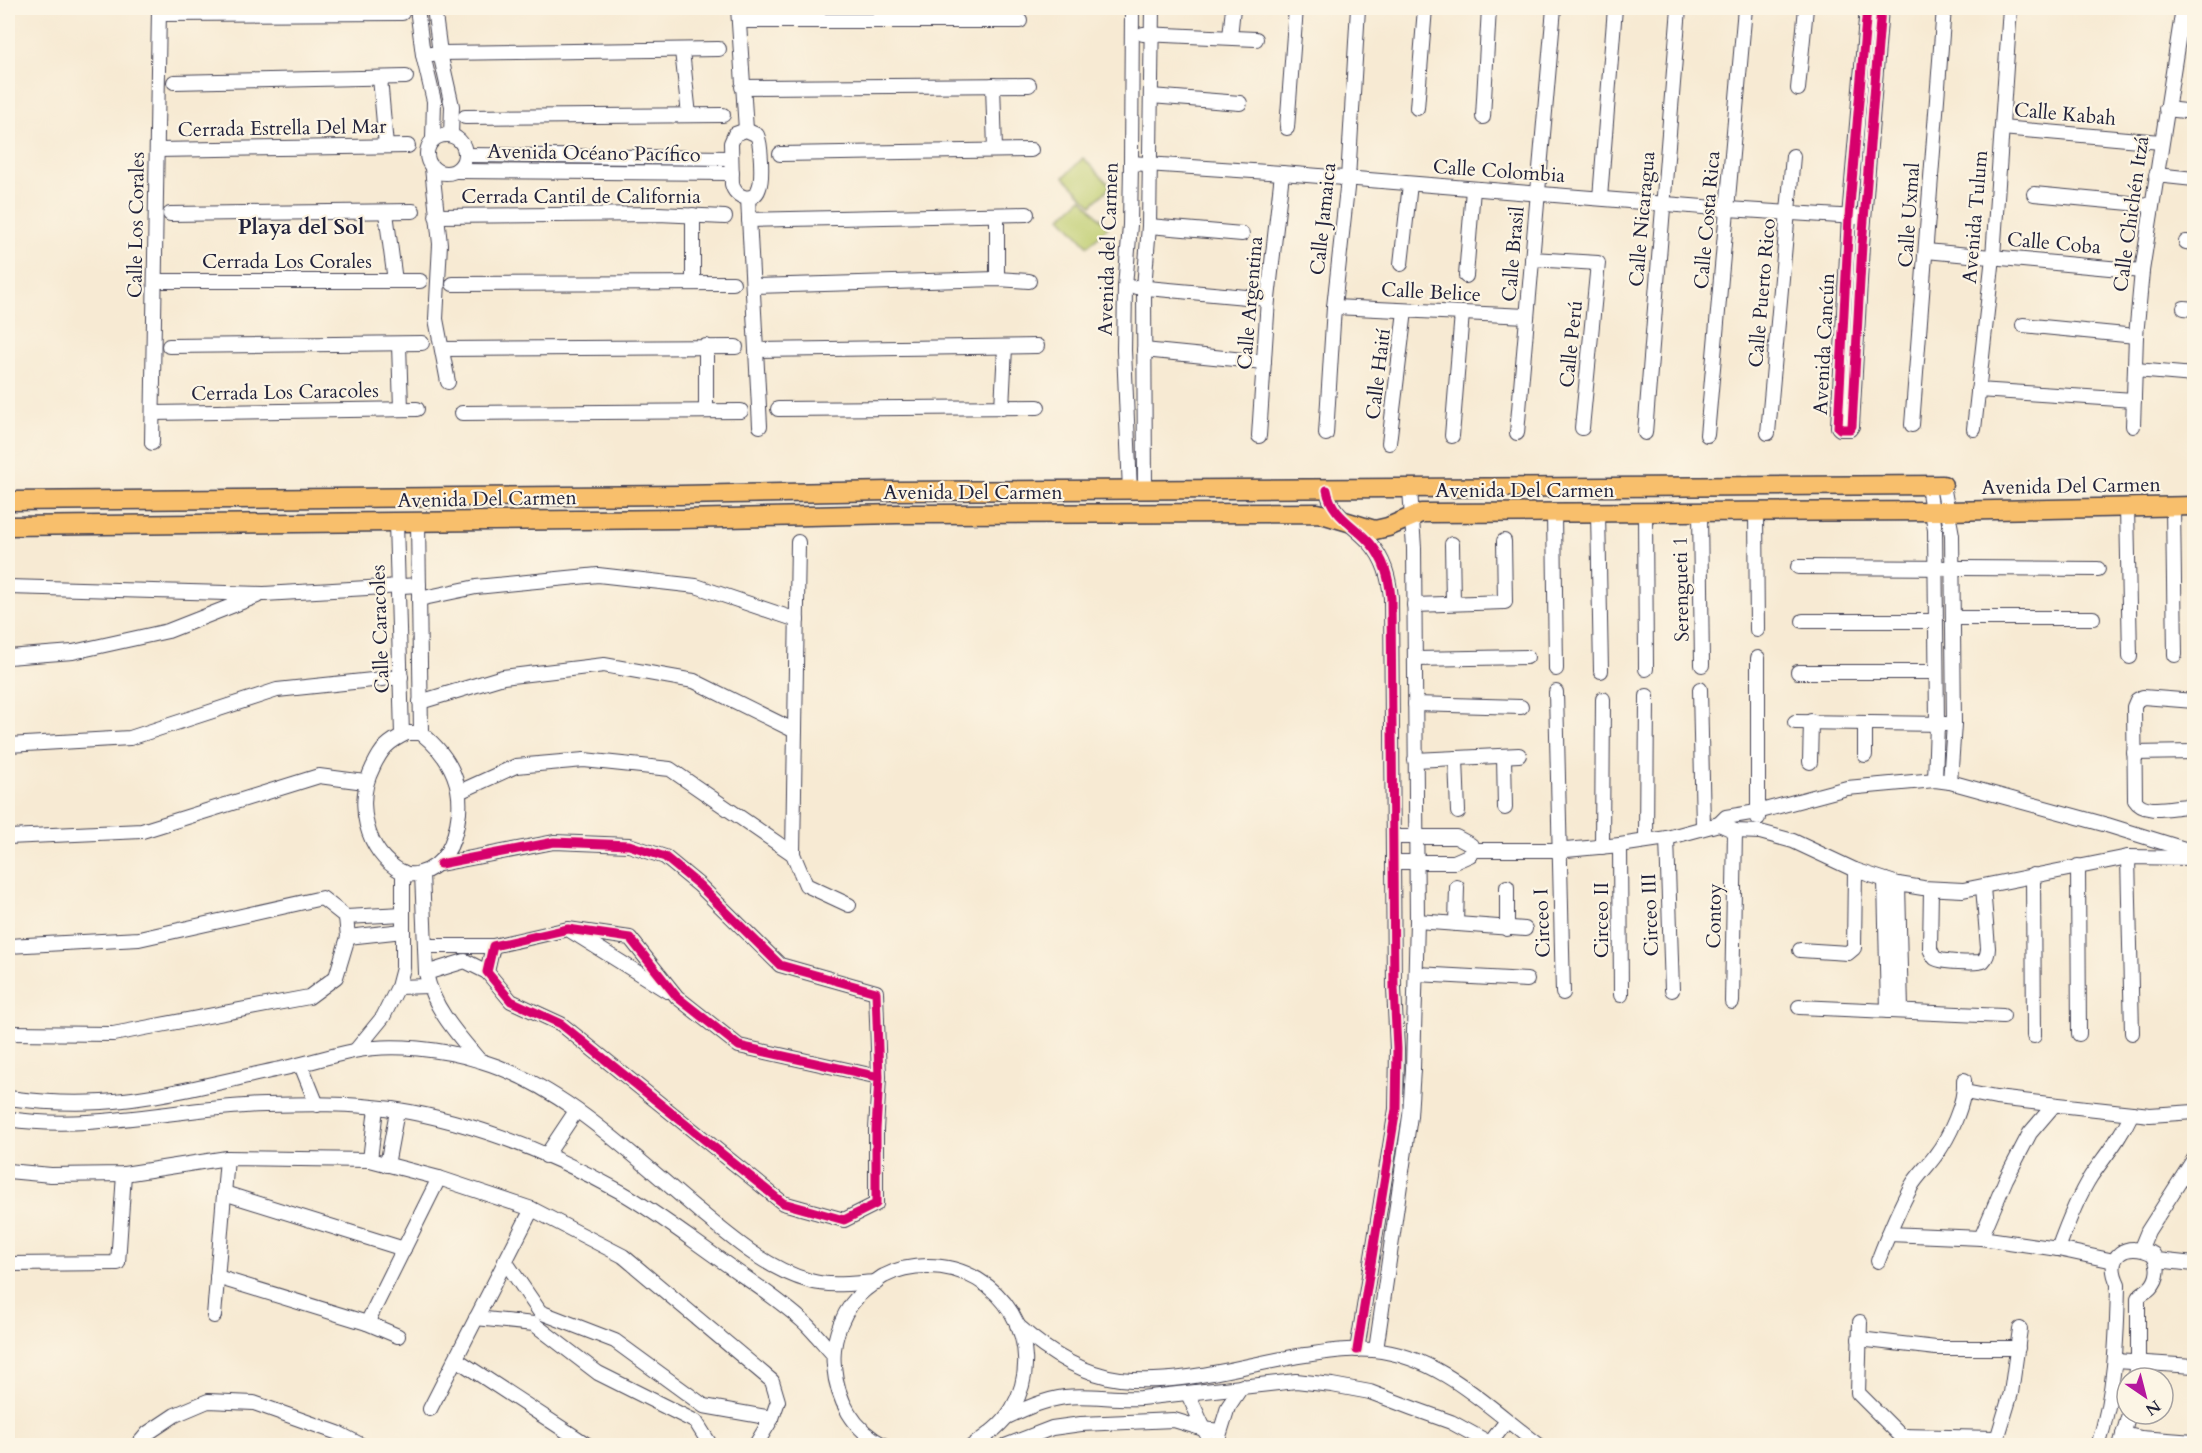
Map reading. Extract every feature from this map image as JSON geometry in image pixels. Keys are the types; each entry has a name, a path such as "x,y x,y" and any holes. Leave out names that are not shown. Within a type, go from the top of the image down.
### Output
{"main road":[{"path":"1841,511 1842,486"},
{"name":"Avenida Del Carmen","path":"8,501 888,491 1936,486"},
{"path":"888,491 889,503 897,514"},
{"path":"680,495 681,519"},
{"path":"473,497 473,521"},
{"path":"338,498 338,523"},
{"path":"66,500 66,525"},
{"name":"Avenida Del Carmen","path":"8,526 681,519 897,514 1318,513 1375,530 1421,513 1940,511 2194,506"}],"street":[{"path":"417,8 423,55 434,101 433,139"},
{"path":"434,8 440,53 452,106 451,135"},
{"name":"Avenida del Carmen","path":"1132,8 1130,225 1125,287 1125,416 1137,491"},
{"name":"Avenida del Carmen","path":"1137,491 1145,415 1144,288 1151,163 1152,8"},
{"path":"1230,37 1233,8"},
{"path":"1287,128 1296,8"},
{"name":"Calle Jamaica","path":"1326,434 1334,307 1348,179 1358,8"},
{"path":"1417,108 1425,8"},
{"path":"1483,117 1489,8"},
{"name":"Calle Brasil","path":"1517,433 1554,8"},
{"path":"1600,198 1615,8"},
{"name":"Calle Nicaragua","path":"1645,433 1679,8"},
{"name":"Calle Costa Rica","path":"1707,435 1745,8"},
{"path":"1798,89 1806,8"},
{"name":"Avenida Cancún","path":"1867,8 1849,217 1838,427 1845,429 1850,429 1852,426 1864,218 1881,8"},
{"name":"Calle Uxmal","path":"1912,425 1944,8"},
{"name":"Avenida Tulum","path":"1974,429 1993,257 2010,8"},
{"name":"Calle Chichén Itzá","path":"2133,426 2136,336 2142,270 2166,109 2187,8"},
{"path":"159,11 402,13"},
{"name":"Calle Los Corales","path":"152,444 159,11"},
{"path":"746,130 738,14 1020,21"},
{"path":"1132,34 1256,39"},
{"path":"423,55 719,49"},
{"path":"682,51 690,116"},
{"path":"174,82 406,77"},
{"path":"380,78 386,146"},
{"path":"993,85 995,150"},
{"path":"742,87 1029,85"},
{"path":"1151,96 1240,103"},
{"path":"2166,109 2194,112"},
{"path":"465,117 723,115"},
{"path":"1857,118 1872,120"},
{"name":"Calle Kabah","path":"2002,128 2161,142"},
{"path":"746,130 757,135 760,143 760,186 756,194 748,198 735,193 732,184 732,138 746,130"},
{"path":"432,168 443,173 456,171 461,167 465,155 462,142 445,134 433,139 429,144 426,157 432,168 440,244 436,319 448,382"},
{"name":"Cerrada Estrella Del Mar","path":"157,150 408,146"},
{"path":"780,154 1031,150"},
{"name":"Avenida Océano Pacífico","path":"465,155 732,158"},
{"name":"Calle Puerto Rico","path":"1768,433 1793,156"},
{"name":"Calle Colombia","path":"1131,163 1864,218"},
{"name":"Avenida Océano Pacífico","path":"456,171 732,173"},
{"name":"Calle Argentina","path":"1259,436 1268,299 1282,173"},
{"path":"2156,175 2194,178"},
{"path":"1401,264 1410,184"},
{"path":"1466,276 1473,189"},
{"path":"2034,194 2151,205"},
{"path":"748,198 760,426"},
{"path":"170,214 413,211"},
{"path":"386,213 395,281"},
{"name":"Cerrada Cantil de California","path":"436,216 658,214 725,217"},
{"path":"997,214 997,279"},
{"path":"749,220 1027,214"},
{"path":"693,215 693,281"},
{"path":"1149,226 1242,234"},
{"name":"Calle Coba","path":"1926,251 2142,270"},
{"name":"Calle Perú","path":"1532,259 1598,263 1582,428"},
{"path":"753,286 997,279 1029,281"},
{"name":"Cerrada Los Corales","path":"155,280 420,281"},
{"path":"453,284 693,281 734,283"},
{"path":"1125,287 1268,299"},
{"name":"Calle Belice","path":"1334,307 1527,316"},
{"name":"Calle Haití","path":"1389,443 1405,310"},
{"path":"1452,436 1462,313"},
{"path":"2023,325 2136,336"},
{"path":"169,346 422,343"},
{"path":"399,344 401,410"},
{"path":"706,346 706,410"},
{"path":"757,350 1037,346"},
{"path":"442,349 736,347"},
{"path":"1002,408 1005,347"},
{"path":"1144,350 1264,362"},
{"path":"2136,370 2194,375"},
{"path":"1978,390 2134,400"},
{"path":"778,409 1038,407"},
{"name":"Cerrada Los Caracoles","path":"153,413 417,409"},
{"path":"462,413 741,411"},
{"path":"1125,416 1145,415"},
{"name":"Avenida Del Carmen","path":"1935,780 1937,724 1935,569 1940,511 1936,486"},
{"path":"1376,1350 1410,1116 1416,981 1415,659 1410,489"},
{"path":"1327,490 1333,510 1370,543 1380,557 1387,570 1390,587 1396,1109 1357,1350"},
{"path":"2127,507 2130,657"},
{"path":"2173,507 2175,655"},
{"name":"Avenida Del Carmen","path":"1940,511 1952,535 1954,724 1950,782"},
{"path":"1598,512 1601,671"},
{"path":"1645,512 1646,669"},
{"name":"Serengueti 1","path":"1700,512 1702,665"},
{"path":"1756,512 1757,630"},
{"path":"1554,513 1556,669"},
{"name":"Calle Caracoles","path":"396,522 402,735"},
{"name":"Calle Caracoles","path":"418,522 421,733"},
{"path":"1414,605 1504,602 1504,541"},
{"path":"798,542 793,854 806,885 849,905"},
{"path":"1452,544 1454,603"},
{"path":"1798,567 2098,569"},
{"path":"8,587 264,594 398,585 419,592 598,575 696,586 796,620"},
{"path":"1390,587 1414,585"},
{"path":"8,657 73,651 168,631 264,594"},
{"path":"1953,618 2094,618"},
{"path":"1803,621 1935,621"},
{"path":"400,650 420,649"},
{"path":"1415,659 1527,657"},
{"path":"1758,658 1757,812 1760,832"},
{"path":"420,702 503,677 604,665 694,681 795,731"},
{"path":"1798,672 1936,672"},
{"path":"8,745 130,738 277,690 401,677"},
{"path":"1700,689 1703,827"},
{"name":"Circeo I","path":"1556,692 1563,993"},
{"path":"1646,840 1647,696"},
{"path":"2187,806 2148,809 2138,805 2135,800 2134,707 2143,697 2194,701"},
{"path":"1602,847 1603,699"},
{"path":"1415,704 1521,707"},
{"path":"1810,762 1811,721"},
{"path":"1795,722 1954,724"},
{"path":"1865,723 1865,755"},
{"path":"425,946 465,953 487,972 511,1001 561,1024 783,1203 844,1220 876,1204 879,1077 876,993 780,965 699,885 665,857 629,845 554,842 440,864 414,875 403,872 376,846 367,827 363,804 365,782 377,759 390,741 407,733 421,733 445,756 454,774 459,792 459,812 450,849 440,864"},
{"path":"2134,753 2194,752"},
{"path":"1415,760 1519,755"},
{"path":"1504,756 1505,808"},
{"path":"1456,758 1458,812"},
{"path":"459,792 516,766 584,760 670,769 793,854"},
{"path":"8,837 142,831 319,776 365,782"},
{"path":"1719,824 1726,817 1757,812 1847,788 1935,780 1950,782 2194,852"},
{"path":"1392,781 1416,783"},
{"path":"1472,850 1559,850 1602,847 1668,838 1719,824 1735,831 1760,832 1793,841 1855,870 1892,882 1931,889 1963,890 2128,857 2194,858"},
{"name":"Contoy","path":"1732,1002 1735,831"},
{"path":"1393,837 1456,837 1471,845 1472,850 1470,855 1454,862 1393,862"},
{"name":"Circeo III","path":"1668,838 1672,990"},
{"path":"2147,857 2149,838"},
{"name":"Circeo II","path":"1620,845 1621,995"},
{"path":"2128,857 2132,1033"},
{"path":"2078,866 2079,1034"},
{"path":"1800,950 1848,953 1854,948 1855,870"},
{"path":"356,1050 383,1017 398,987 403,968 403,872"},
{"path":"422,873 428,980 443,1015 479,1060"},
{"path":"2033,875 2034,1036"},
{"path":"1892,882 1894,1011"},
{"path":"1456,924 1457,887"},
{"path":"1507,887 1507,928"},
{"path":"1931,889 1930,949 1932,955 1939,960 1978,962 1988,955 1983,887"},
{"path":"403,894 410,890 423,892"},
{"path":"8,946 139,939 322,898 346,917 403,914"},
{"path":"8,1033 114,1034 309,998 336,976 348,937 346,917"},
{"path":"1417,921 1525,929"},
{"path":"568,929 677,997 739,1046 879,1077"},
{"path":"398,987 428,980 465,953 568,929 630,938 677,997"},
{"path":"348,937 403,931"},
{"path":"487,972 493,946"},
{"path":"1394,988 1416,981 1527,980"},
{"path":"1799,1006 2003,1016"},
{"path":"8,1098 103,1102 186,1089 301,1065 356,1050 387,1048 426,1050 479,1060 517,1074 554,1095 612,1138 731,1238 773,1268 812,1282 839,1284 877,1282"},
{"path":"301,1065 317,1105"},
{"path":"1878,1261 1898,1210 1914,1182 1937,1155 1954,1121 1964,1086 2054,1105 2150,1114 2194,1112"},
{"path":"8,1119 60,1123 115,1120 202,1109 264,1105 317,1105 397,1110 447,1121 546,1156 621,1192 774,1297 807,1325 832,1354"},
{"path":"1981,1238 2006,1179 2030,1132 2054,1105"},
{"path":"370,1160 376,1108"},
{"path":"387,1164 397,1110"},
{"path":"546,1156 576,1111"},
{"path":"2058,1249 2067,1223 2090,1178 2122,1134 2132,1113"},
{"path":"214,1316 227,1158"},
{"path":"8,1171 51,1175 124,1174 227,1158 370,1160 439,1178 532,1209 623,1256 772,1381 778,1401 772,1418 756,1446"},
{"path":"2141,1248 2148,1231 2194,1159"},
{"path":"8,1264 118,1263 124,1174"},
{"path":"367,1323 439,1178"},
{"path":"224,1193 404,1249"},
{"path":"430,1409 532,1209"},
{"path":"1889,1234 1981,1238 2058,1249 2114,1261"},
{"path":"2098,1446 2108,1413 2115,1361 2118,1284 2113,1274 2114,1261 2127,1249 2141,1248 2153,1254 2158,1268 2156,1280 2138,1298 2138,1366"},
{"path":"2157,1260 2193,1261"},
{"path":"505,1262 540,1312 615,1341 704,1406 772,1418"},
{"path":"885,1446 873,1440 850,1417 836,1387 832,1354 840,1322 859,1295 885,1275 915,1266 945,1266 974,1276 999,1294 1016,1319 1024,1349 1023,1379 1012,1408 1005,1418 993,1432 972,1446"},
{"path":"217,1277 367,1323 398,1336"},
{"path":"476,1318 534,1324 598,1373 696,1422 711,1446"},
{"path":"1860,1322 1858,1393 1907,1441 1995,1442 2011,1393 2020,1329"},
{"path":"1017,1325 1036,1342 1060,1358 1089,1371 1119,1379 1151,1380 1186,1377 1340,1350 1376,1350 1403,1357 1441,1372 1475,1394 1540,1446"},
{"path":"1859,1339 1936,1348 2018,1348"},
{"path":"1292,1357 1296,1381"},
{"path":"456,1359 590,1446"},
{"path":"2115,1361 2194,1366"},
{"path":"1005,1418 1035,1404 1066,1397 1120,1400 1296,1381 1370,1392 1451,1422 1492,1444 1508,1421"},
{"path":"1216,1446 1228,1407 1242,1386"},
{"path":"1188,1394 1211,1446"},
{"path":"137,1446 148,1433 175,1415 208,1401 254,1402 338,1433 363,1446"},
{"path":"696,1422 704,1406"},
{"path":"1005,1446 1052,1428 1082,1424 1174,1420 1220,1431"},
{"path":"2121,1440 2141,1438 2194,1442"}],"green space":[{"path":"1083,158 1111,186 1092,205 1064,177"},
{"path":"1082,198 1108,227 1088,246 1061,217"}],"cycle path":[{"path":"1867,8 1849,217 1838,427 1840,429 1850,429 1852,426 1862,245 1881,8"},
{"path":"1327,490 1329,499 1338,513 1370,543 1379,555 1387,576 1391,598 1396,1109 1357,1350"},
{"path":"440,864 554,842 629,845 665,857 699,885 780,965 876,992 879,1077 876,1204 844,1220 783,1203 561,1024 511,1001 487,972 493,946 568,929 630,938 677,997 739,1046 879,1077"}],"district":[{"name":"Playa del Sol","path":"301,227"}]}
